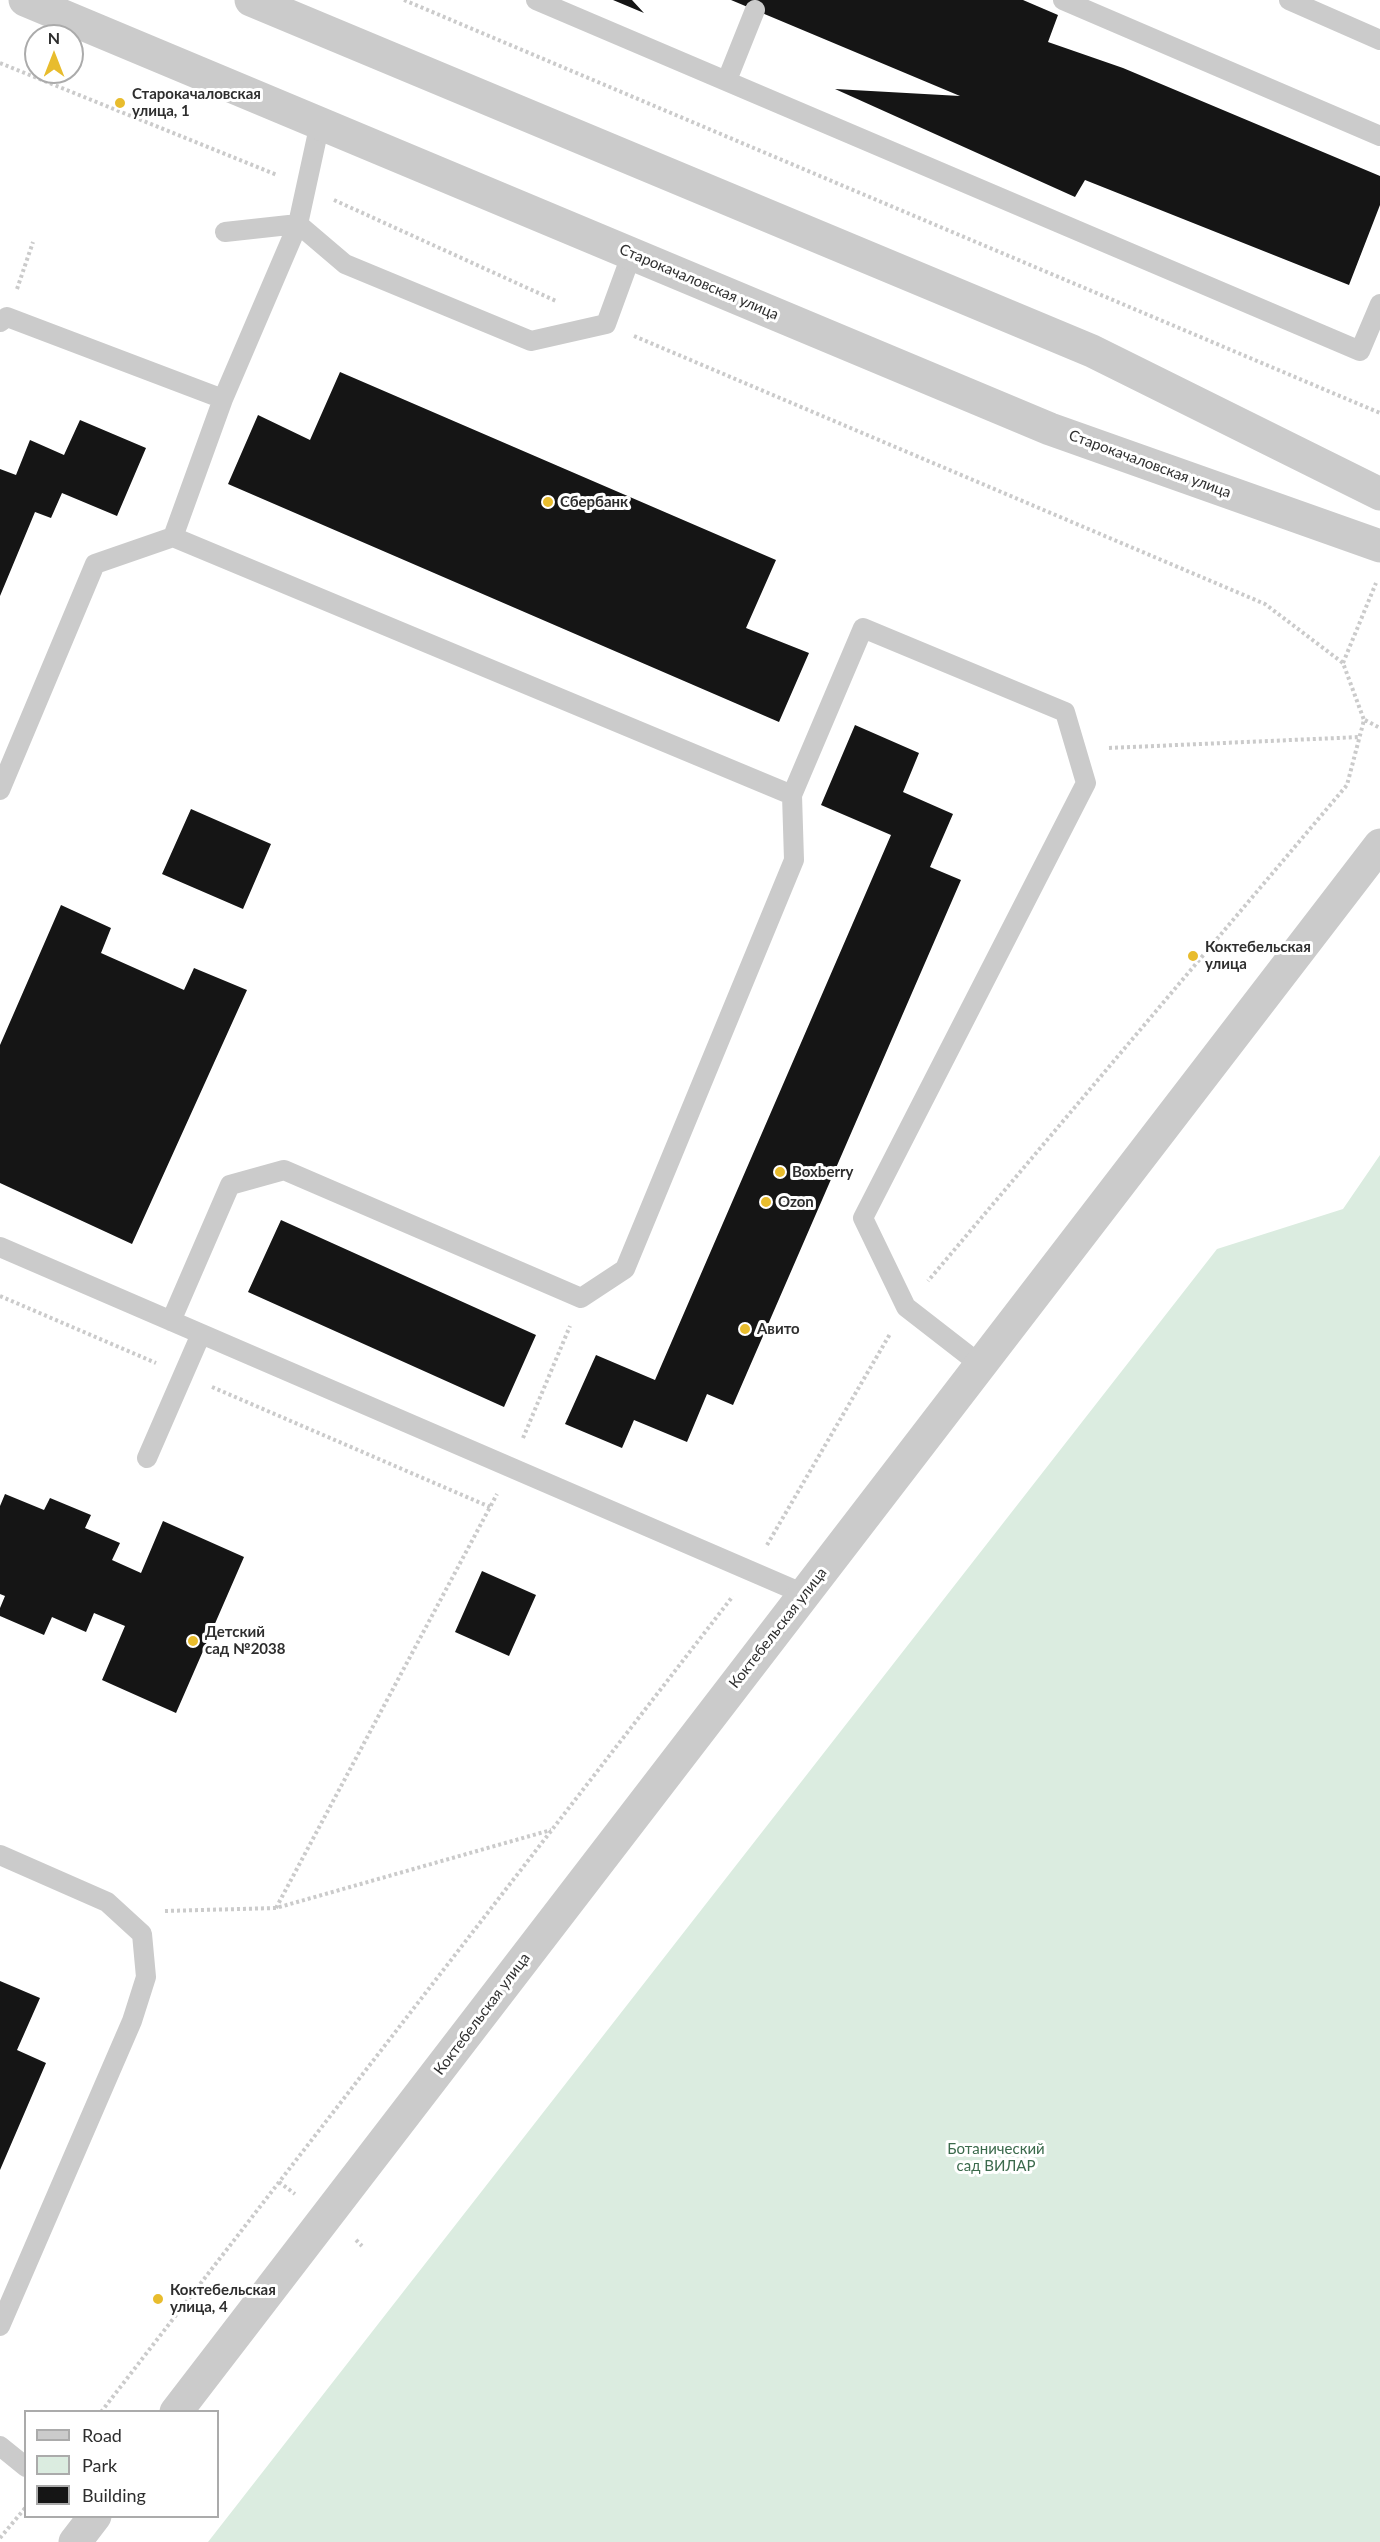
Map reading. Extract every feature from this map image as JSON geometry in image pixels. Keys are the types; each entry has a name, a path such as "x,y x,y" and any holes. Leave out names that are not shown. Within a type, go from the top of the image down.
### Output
{"street":[{"name":"Старокачаловская улица","path":"25,0 1050,429 1380,546"},
{"path":"251,0 1092,351 1380,495"},
{"name":"Коктебельская улица","path":"178,2410 804,1594 982,1366 1380,845"}],"lane":[{"path":"536,0 1360,351 1380,304"},
{"path":"1063,0 1380,136"},
{"path":"1289,0 1380,40"},
{"path":"727,80 755,10"},
{"path":"173,537 223,399 298,224 320,123"},
{"path":"225,232 298,224 345,264 531,341 606,324 632,254"},
{"path":"0,322 7,317 223,399"},
{"path":"0,790 95,564 173,537 792,795"},
{"path":"171,1321 230,1185 284,1170 581,1298 625,1269 794,860 792,795 863,628 1065,712 1086,783 863,1218 906,1307 982,1366"},
{"path":"0,1247 804,1594"},
{"path":"147,1458 201,1334"},
{"path":"0,1855 108,1902 142,1934 146,1977 132,2021 0,2326"},
{"path":"0,2446 24,2465"}],"path":[{"path":"404,0 1380,413"},
{"path":"15,295 33,242"},
{"path":"1343,663 1380,574"},
{"path":"1364,720 1380,728"},
{"path":"1076,749 1360,737"},
{"path":"0,1296 490,1508"},
{"path":"276,1908 511,1468 581,1298"},
{"path":"119,1913 276,1908 552,1829"},
{"path":"0,2538 24,2509"}],"green space":[{"name":"Ботанический сад ВИЛАР","path":"1380,1155 1380,2542 208,2542 1217,1249 1343,1209"}],"building":[{"path":"613,0 632,0 644,13"},
{"path":"731,0 1023,0 1058,15 1048,42 1123,68 1380,176 1380,205 1349,285 1085,180 1075,197 835,89 960,96"},
{"path":"340,372 776,560 746,628 809,653 779,722 228,484 258,415 310,440"},
{"path":"80,420 146,448 117,516 62,493 51,518 35,512 0,596 0,469 16,475 30,440 64,455"},
{"path":"855,725 919,753 903,792 953,814 930,867 961,880 733,1405 707,1394 687,1442 634,1420 622,1448 565,1424 596,1355 655,1380 891,835 821,805"},
{"path":"191,809 271,844 243,909 162,874"},
{"path":"61,905 111,928 101,953 184,990 194,968 247,990 132,1244 0,1183 0,1045"},
{"path":"281,1220 536,1335 504,1407 248,1292"},
{"path":"5,1494 44,1510 50,1498 91,1515 85,1528 120,1543 112,1560 141,1573 163,1521 244,1557 176,1713 102,1680 125,1626 94,1613 86,1632 52,1617 44,1635 0,1616 0,1608 5,1596 0,1594 0,1506"},
{"path":"482,1571 536,1595 509,1656 455,1632"},
{"path":"0,1981 40,1998 17,2050 46,2063 0,2170"}],"place":[{"name":"Старокачаловская улица, 1","path":"120,103"},
{"name":"Сбербанк","path":"548,502"},
{"name":"Коктебельская улица","path":"1193,956"},
{"name":"Boxberry","path":"780,1172"},
{"name":"Ozon","path":"766,1202"},
{"name":"Авито","path":"745,1329"},
{"name":"Детский сад №2038","path":"193,1641"},
{"name":"Коктебельская улица, 4","path":"158,2299"}]}
